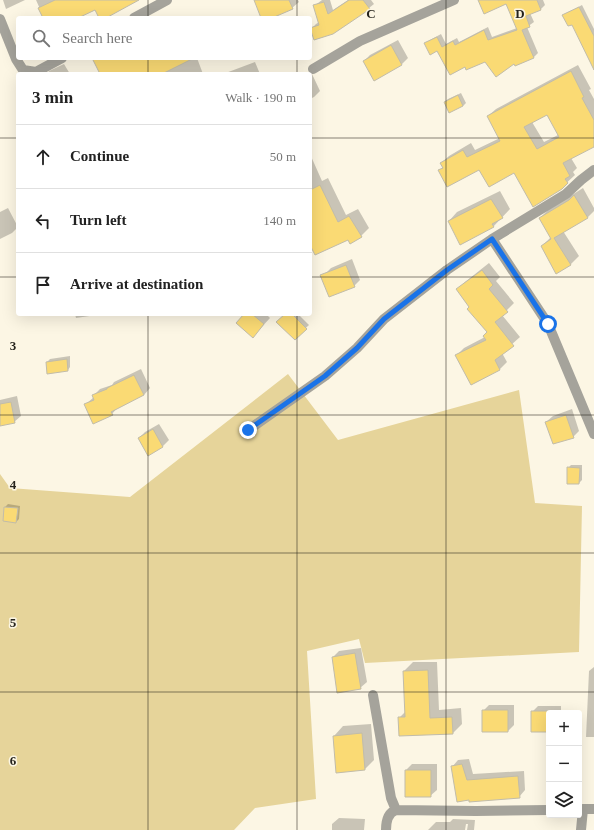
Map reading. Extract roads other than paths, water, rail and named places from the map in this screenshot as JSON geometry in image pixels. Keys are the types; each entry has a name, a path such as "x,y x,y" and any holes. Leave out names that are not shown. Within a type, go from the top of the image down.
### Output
{"street":[{"path":"138,16 167,0"},
{"path":"313,69 360,42 454,0"},
{"path":"0,19 16,60 23,70 36,72 58,60"},
{"path":"248,430 325,376 357,348 384,319 447,270 492,239 566,194 594,170"},
{"path":"492,239 548,324 594,434"},
{"path":"373,695 391,798 396,810"},
{"path":"582,809 594,809"},
{"path":"386,830 387,821 390,814 396,810 546,810"},
{"path":"581,818 581,830"}]}
